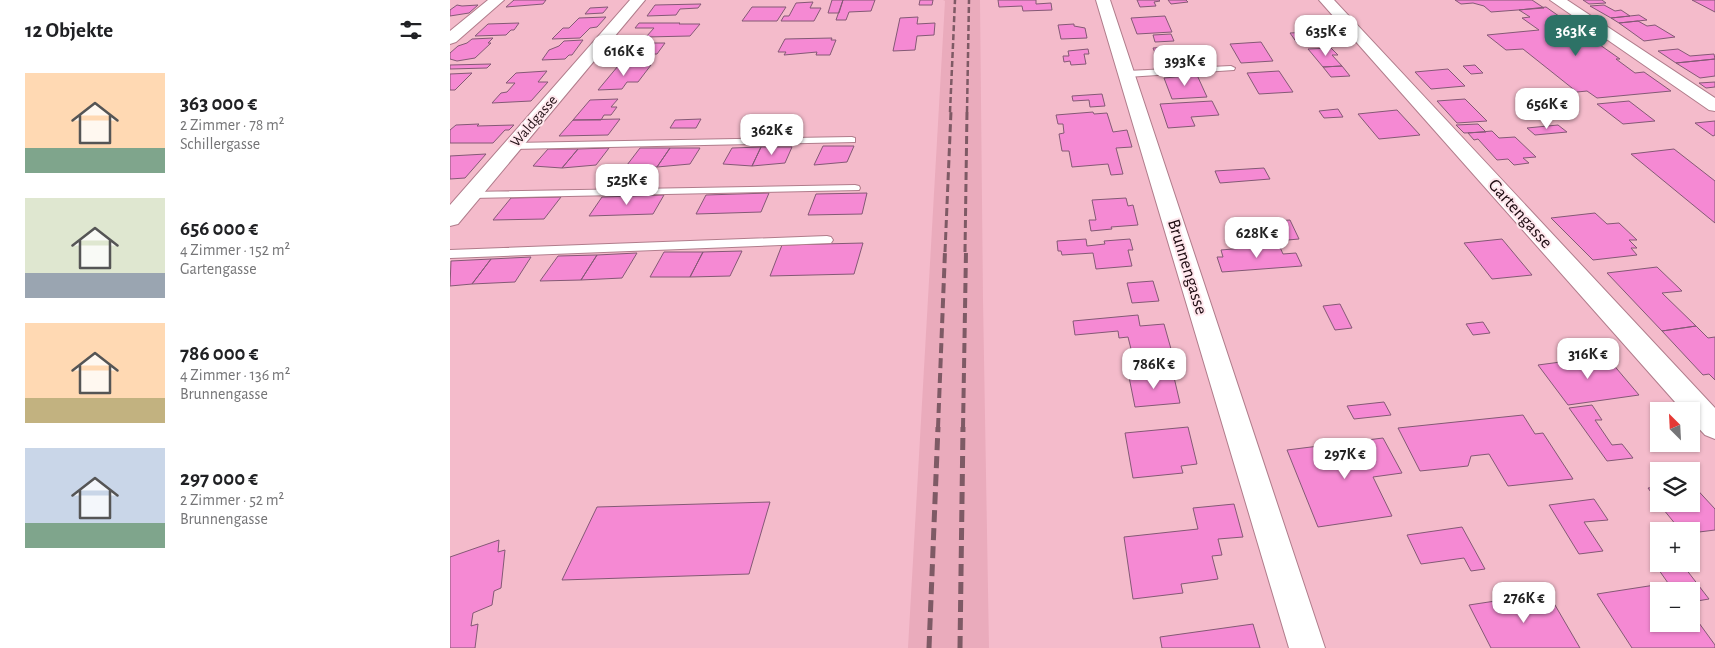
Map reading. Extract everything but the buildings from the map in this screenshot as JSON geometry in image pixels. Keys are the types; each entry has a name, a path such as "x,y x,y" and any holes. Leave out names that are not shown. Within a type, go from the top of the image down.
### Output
{"street":[{"path":"450,39 498,0"},
{"name":"Waldgasse","path":"450,219 638,0"},
{"name":"Brunnengasse","path":"1103,0 1307,648"},
{"name":"Gartengasse","path":"1326,0 1715,427"},
{"path":"1557,0 1715,106"}],"lane":[{"path":"1126,74 1232,68"},
{"path":"513,146 852,140"},
{"path":"471,194 856,188"},
{"path":"450,254 827,240"}],"shaded area":[{"path":"943,0 980,0 989,648 908,648 945,1"}],"railway":[{"path":"950,112 955,0"},
{"path":"967,112 969,0"},
{"path":"945,252 951,111"},
{"path":"965,252 967,111"},
{"path":"938,428 945,251"},
{"path":"963,428 966,251"},
{"path":"929,648 938,427"},
{"path":"960,648 963,427"}]}
